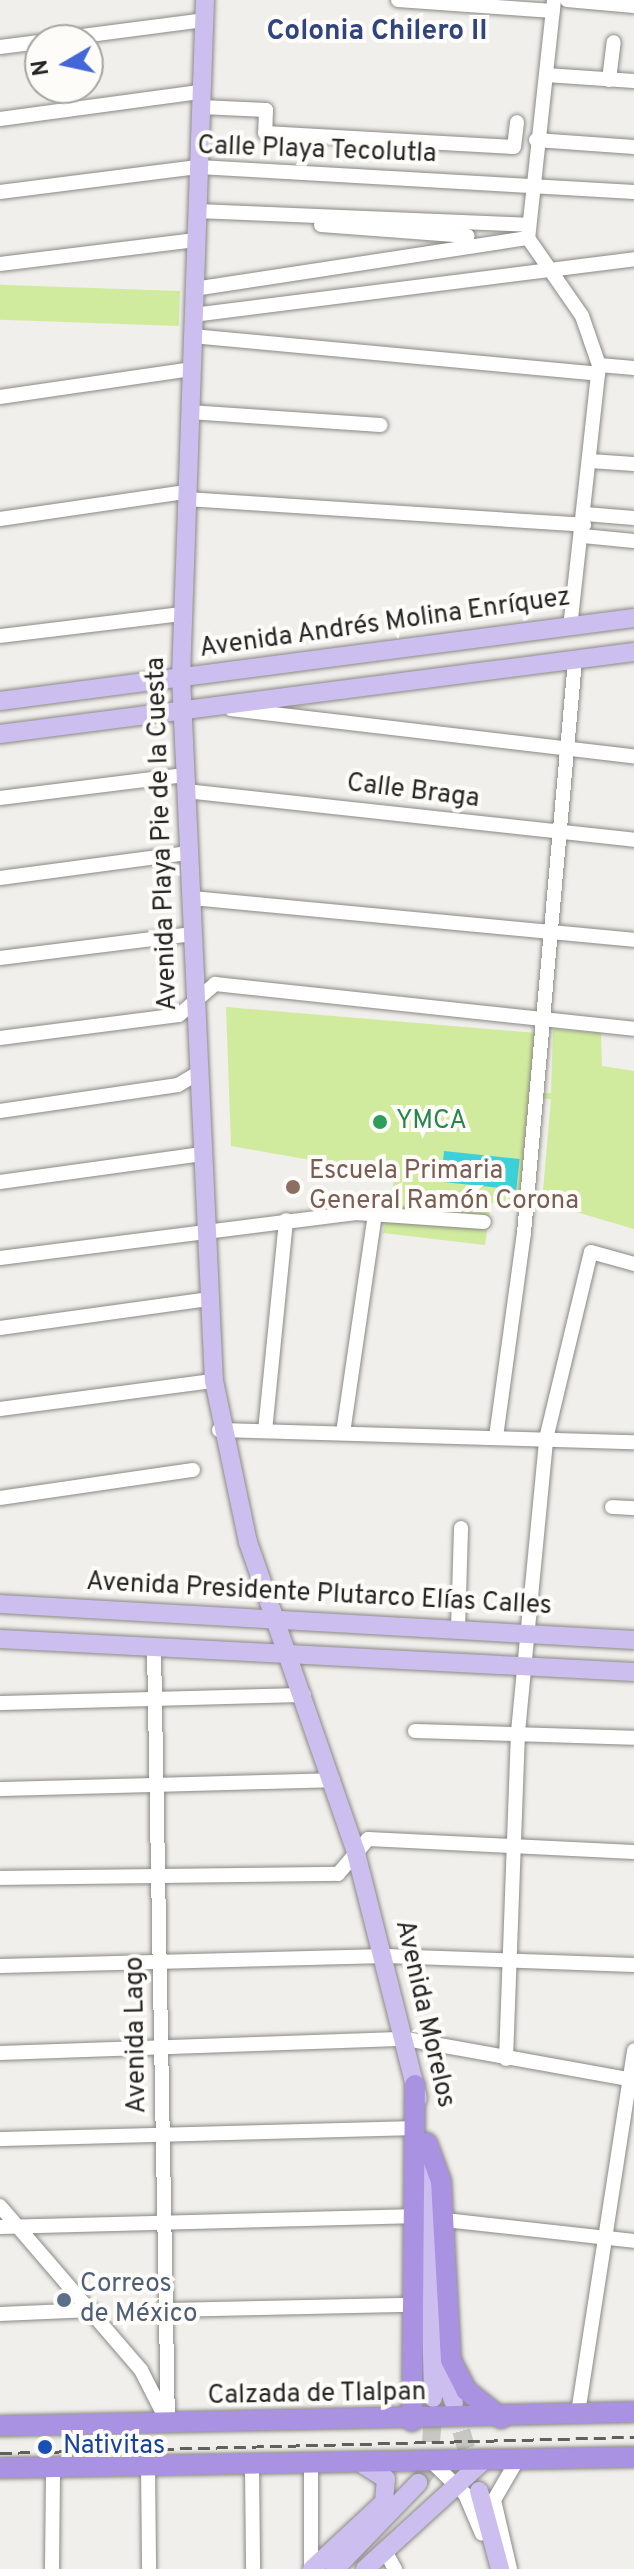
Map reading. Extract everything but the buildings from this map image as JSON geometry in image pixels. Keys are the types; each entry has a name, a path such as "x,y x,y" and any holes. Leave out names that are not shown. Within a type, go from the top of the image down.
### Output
{"highway":[{"path":"412,2421 410,2128 415,2085"},
{"path":"427,2143 438,2168 445,2220 451,2360 471,2396 501,2418"},
{"name":"Calzada de Tlalpan","path":"0,2426 412,2421 634,2412"},
{"path":"0,2468 434,2464 634,2457"}],"main road":[{"name":"Avenida Playa Pie de la Cuesta","path":"205,0 181,614 181,711 208,1299 219,1430 289,1654"},
{"name":"Avenida Andrés Molina Enríquez","path":"0,701 634,618"},
{"path":"0,734 634,652"},
{"name":"Avenida Presidente Plutarco Elías Calles","path":"0,1604 634,1640"},
{"path":"0,1639 634,1672"},
{"name":"Avenida Morelos","path":"289,1654 333,1780 386,1956 427,2143 433,2398"},
{"path":"434,2349 454,2403"},
{"path":"365,2569 481,2463"},
{"path":"312,2569 384,2502 386,2479 364,2465"},
{"path":"335,2569 418,2483"},
{"path":"479,2491 500,2569"}],"street":[{"path":"398,0 554,5 536,140 528,231 544,269 582,316 598,370 584,525 570,626"},
{"path":"567,0 634,6"},
{"path":"104,33 204,20"},
{"path":"609,80 614,42"},
{"path":"0,47 24,44"},
{"path":"546,75 634,81"},
{"path":"0,119 201,100 266,110 265,133 514,147 517,122"},
{"path":"536,140 634,147"},
{"name":"Calle Playa Tecolutla","path":"0,192 199,167 634,192"},
{"path":"197,213 528,231"},
{"path":"197,213 468,236"},
{"path":"194,289 528,231"},
{"path":"0,264 196,240"},
{"path":"193,315 634,259"},
{"path":"192,336 598,370 634,368"},
{"path":"0,397 191,369"},
{"path":"189,412 381,425"},
{"path":"590,461 634,464"},
{"path":"0,519 186,495 584,525 634,518"},
{"path":"584,525 634,541"},
{"path":"0,636 181,614"},
{"path":"496,1437 524,1233 575,660"},
{"path":"214,707 565,751 634,756"},
{"name":"Calle Braga","path":"0,798 186,783 558,833 634,840"},
{"path":"0,878 188,853"},
{"path":"191,898 634,940"},
{"path":"0,958 193,934"},
{"path":"0,1038 179,1015 215,984 634,1029"},
{"path":"0,1111 178,1085 198,1073"},
{"path":"0,1182 202,1154"},
{"path":"0,1258 205,1228 375,1213 484,1222"},
{"path":"343,1433 375,1213"},
{"path":"265,1431 286,1220"},
{"path":"506,2059 518,1732 546,1439 591,1252 634,1264"},
{"path":"0,1328 208,1299"},
{"path":"0,1409 214,1381"},
{"path":"219,1430 634,1442"},
{"path":"0,1498 193,1470"},
{"path":"612,1507 634,1508"},
{"path":"458,1630 461,1528"},
{"name":"Avenida Lago","path":"154,1647 168,2423"},
{"path":"0,1703 304,1695"},
{"path":"415,1731 634,1738"},
{"path":"0,1789 333,1780"},
{"path":"0,1878 338,1874 368,1839 634,1852"},
{"path":"0,1966 386,1956 634,1965"},
{"path":"0,2053 406,2039 632,2080"},
{"path":"578,2413 632,2080 634,2050"},
{"path":"0,2139 410,2128"},
{"path":"0,2206 141,2370 168,2423"},
{"path":"0,2227 410,2216"},
{"path":"445,2220 634,2241"},
{"path":"167,2310 412,2305"},
{"path":"0,2314 92,2310"},
{"path":"510,2569 494,2500 516,2462"},
{"path":"434,2464 456,2485 475,2510 491,2569"},
{"path":"148,2466 149,2569"},
{"path":"252,2466 253,2569"},
{"path":"311,2466 312,2569"},
{"path":"52,2569 53,2467"},
{"path":"385,2551 395,2569"}],"green space":[{"path":"0,285 180,291 179,326 0,320"},
{"name":"YMCA","path":"226,1007 537,1033 533,1093 551,1093 553,1029 601,1033 602,1066 634,1071 634,1229 542,1202 551,1099 533,1098 524,1208 491,1203 485,1245 383,1233 395,1175 231,1146"}],"water":[{"path":"444,1151 520,1159 516,1190 441,1182"}],"tunnel":[{"path":"418,2483 429,2469 434,2403"},
{"path":"454,2405 473,2472"}],"railway":[{"path":"0,2453 634,2437"}],"place":[{"name":"YMCA","path":"380,1122"},
{"name":"Escuela Primaria General Ramón Corona","path":"293,1187"},
{"name":"Correos de México","path":"64,2300"},
{"name":"Nativitas","path":"45,2447"}],"district":[{"name":"Colonia Chilero II","path":"377,32"}]}
